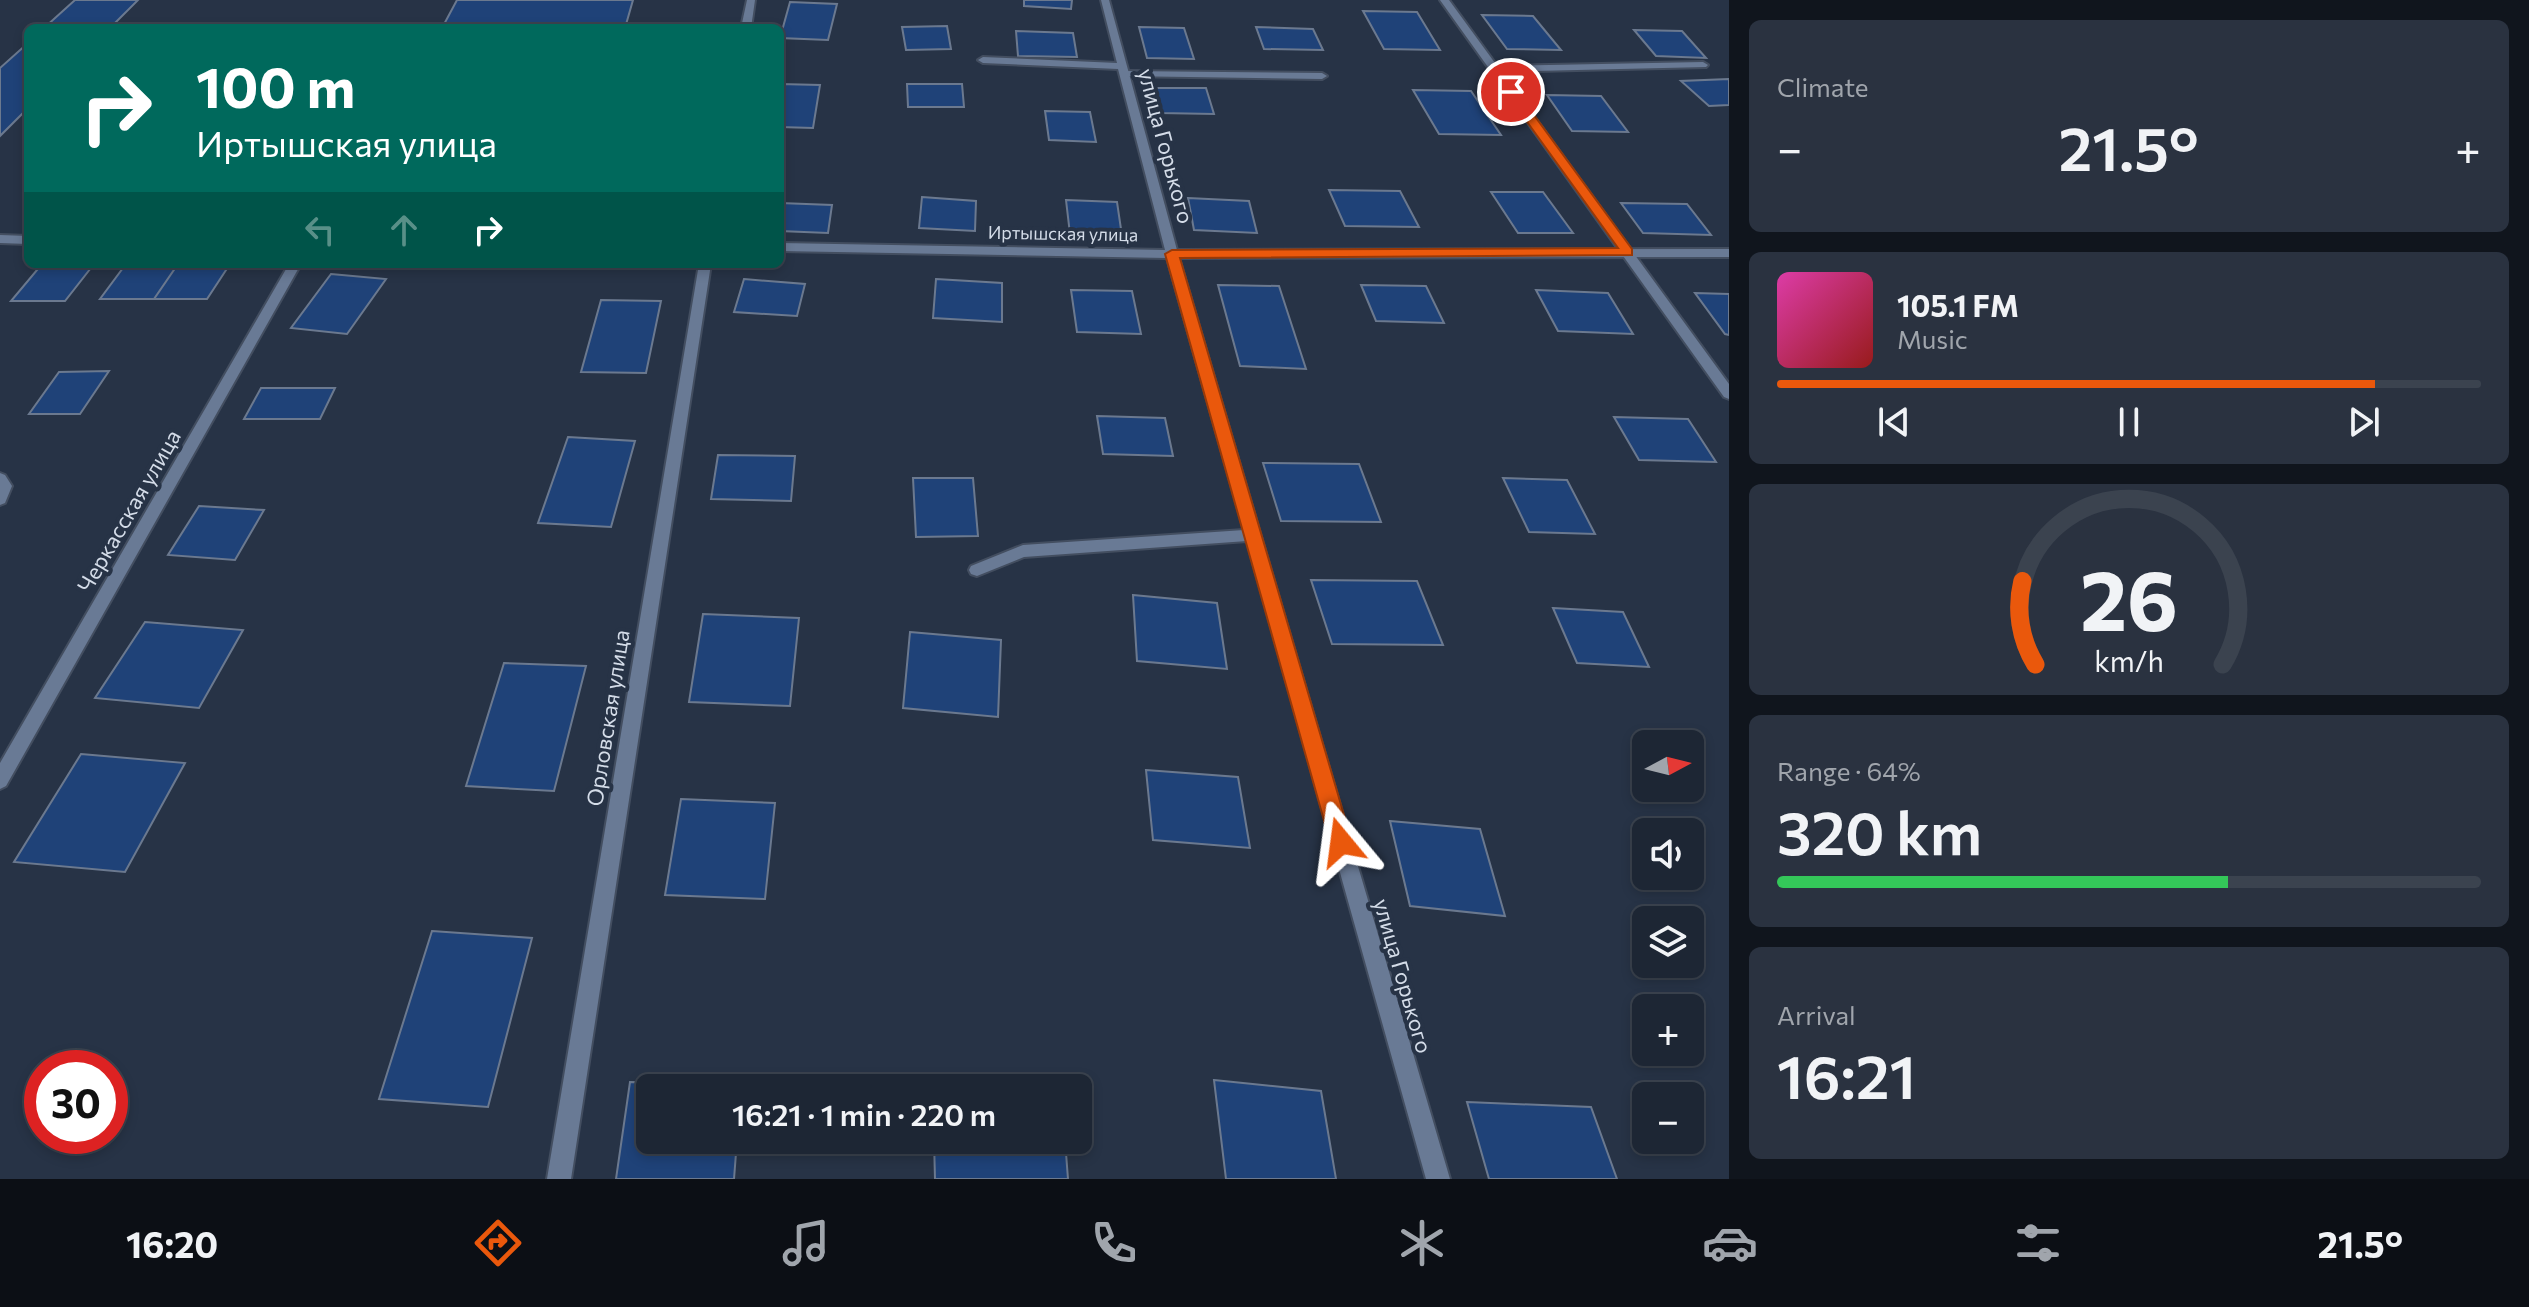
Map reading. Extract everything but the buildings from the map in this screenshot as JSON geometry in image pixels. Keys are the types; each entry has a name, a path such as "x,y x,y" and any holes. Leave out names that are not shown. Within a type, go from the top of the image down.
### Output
{"street":[{"path":"747,24 751,0"},
{"name":"улица Горького","path":"1105,0 1172,254 1438,1179"},
{"path":"1444,0 1729,394"},
{"path":"983,60 1123,70 1322,76"},
{"path":"1494,69 1703,65"},
{"path":"0,239 24,240"},
{"name":"Иртышская улица","path":"784,247 1172,254 1729,253"},
{"name":"Черкасская улица","path":"0,780 293,268"},
{"name":"Орловская улица","path":"559,1179 704,268"},
{"path":"0,479 5,486 0,499"},
{"path":"977,570 1023,551 1253,535"}],"route":[{"path":"1341,842 1172,254 1628,252 1511,92"}]}
